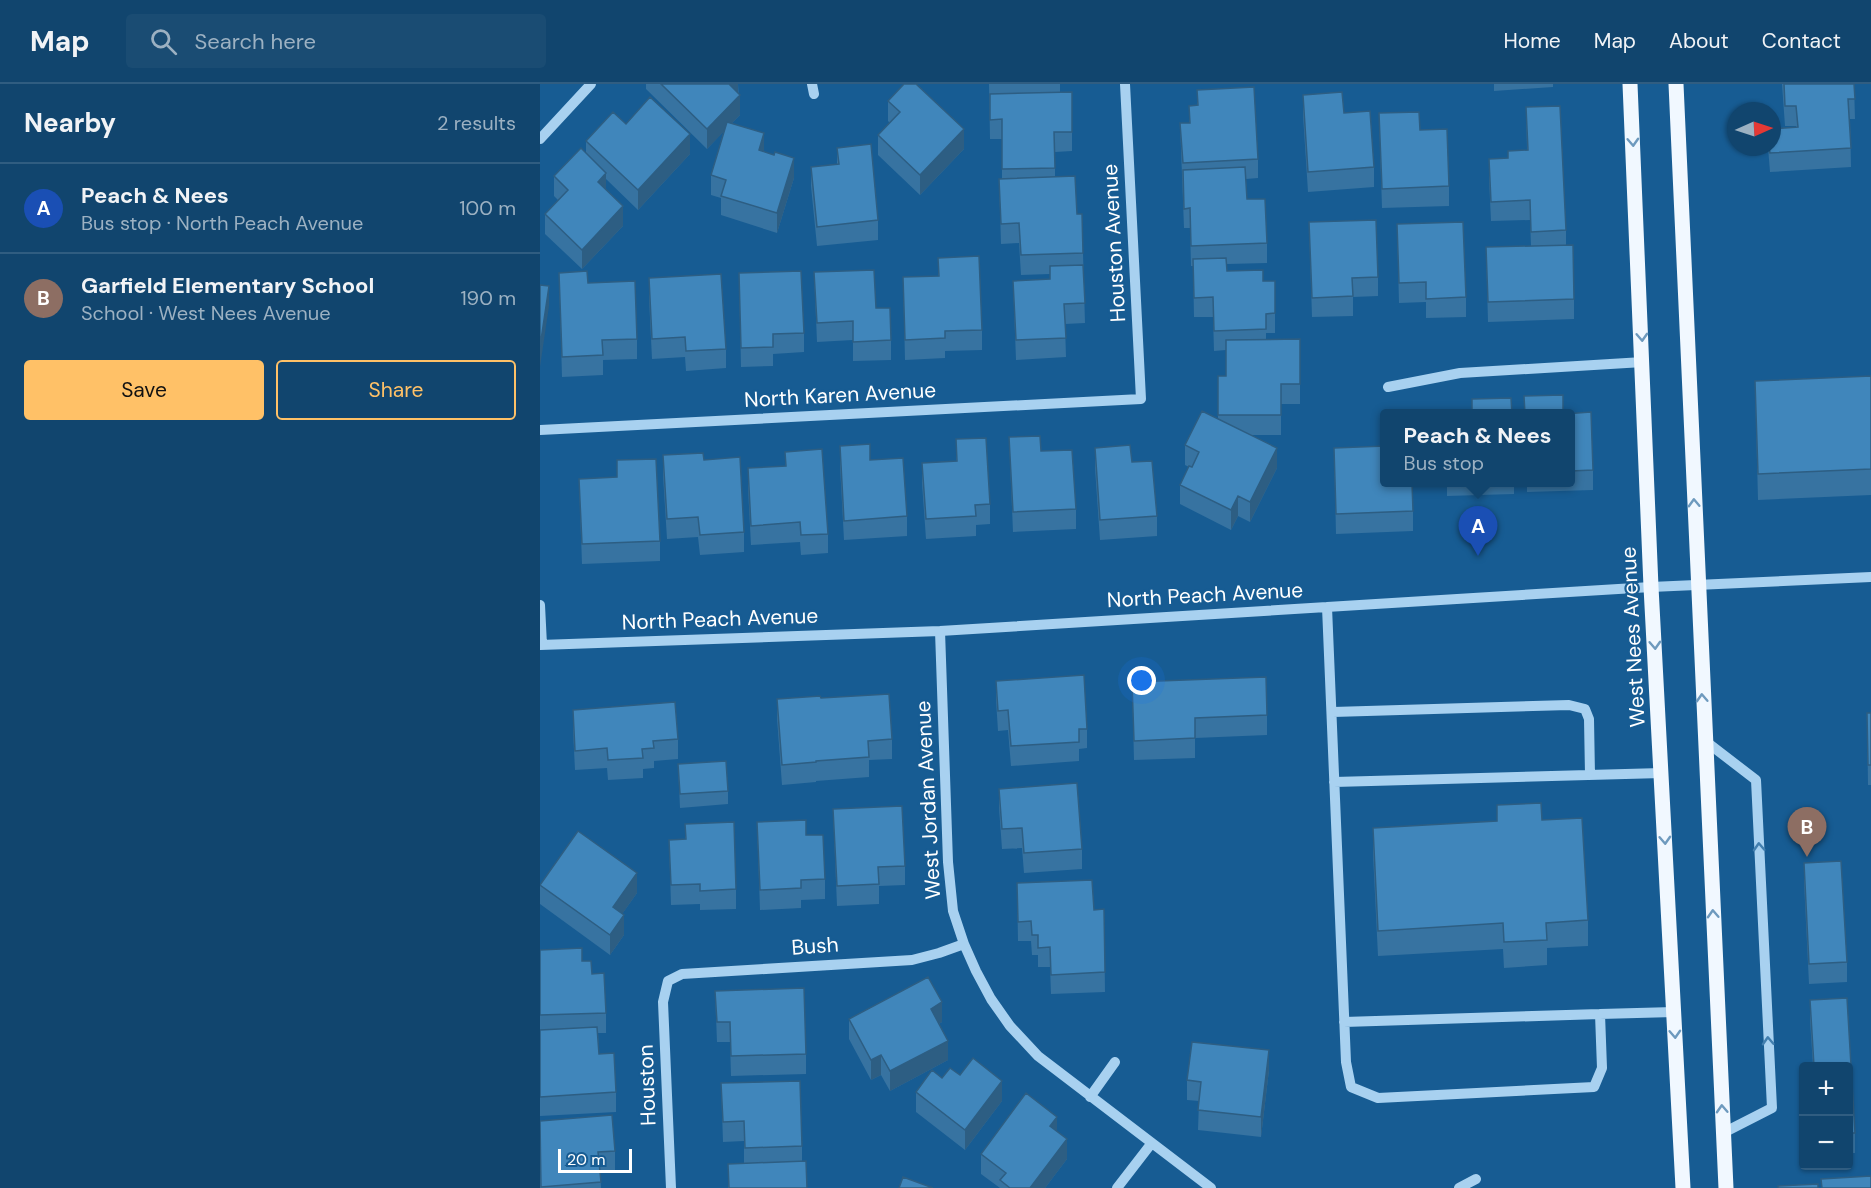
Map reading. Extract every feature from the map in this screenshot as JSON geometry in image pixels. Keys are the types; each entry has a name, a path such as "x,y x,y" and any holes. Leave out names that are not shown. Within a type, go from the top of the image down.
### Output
{"main road":[{"name":"West Nees Avenue","path":"1630,84 1651,586 1683,1188"},
{"path":"1676,84 1726,1188"}],"street":[{"path":"540,139 591,84"},
{"name":"Houston Avenue","path":"1125,84 1141,399"},
{"path":"1388,387 1460,372 1643,362"},
{"name":"North Karen Avenue","path":"540,430 1141,399"},
{"name":"North Peach Avenue","path":"541,645 940,631 1651,586 1871,577"},
{"path":"540,605 541,645"},
{"path":"1327,608 1346,1062 1351,1087 1378,1098 1594,1087 1602,1068 1600,1014"},
{"name":"West Jordan Avenue","path":"940,631 948,862 953,911 964,944 986,990 1010,1026 1038,1056 1211,1188"},
{"path":"1333,712 1569,705 1585,709 1589,719 1590,775"},
{"path":"1704,740 1756,780 1772,1108 1723,1133"},
{"path":"1334,782 1662,773"},
{"name":"Bush","path":"669,981 682,974 912,960 939,954 964,944"},
{"name":"Houston","path":"669,981 663,1002 671,1188"},
{"path":"1344,1022 1674,1012"},
{"path":"1090,1097 1115,1062"},
{"path":"1117,1188 1151,1144"},
{"path":"1459,1188 1476,1179"}],"building":[{"path":"661,84 729,84 740,95 707,129"},
{"path":"904,84 916,84 964,129 920,175 878,135 900,112 888,101"},
{"path":"1784,84 1854,84 1855,99 1848,99 1851,148 1781,152 1781,128 1798,127 1796,106 1785,106"},
{"path":"1254,87 1258,159 1183,163 1180,123 1190,123 1189,106 1198,105 1197,90"},
{"path":"1072,92 1072,132 1054,132 1055,168 1002,169 1002,119 990,120 990,94"},
{"path":"1342,92 1344,113 1370,111 1374,167 1308,172 1303,95"},
{"path":"650,97 690,134 638,190 586,141 613,112 626,124"},
{"path":"1560,106 1566,230 1531,232 1530,200 1491,202 1489,159 1508,158 1508,151 1528,150 1526,107"},
{"path":"1419,112 1420,130 1447,129 1449,186 1382,189 1379,113"},
{"path":"727,122 764,133 759,150 794,158 777,213 721,196 726,180 711,175"},
{"path":"871,144 878,220 817,227 811,167 839,164 837,148"},
{"path":"581,148 606,173 598,182 623,206 582,250 545,214 568,190 554,176"},
{"path":"1245,167 1247,199 1265,199 1267,243 1191,246 1190,208 1184,209 1183,170"},
{"path":"1075,176 1077,214 1082,214 1083,253 1021,255 1019,223 1001,224 999,179"},
{"path":"1376,220 1378,277 1352,278 1353,296 1312,298 1309,222"},
{"path":"1463,222 1466,297 1426,299 1426,282 1399,283 1397,224"},
{"path":"1573,245 1574,299 1488,302 1486,247"},
{"path":"979,256 982,330 945,331 945,338 905,340 903,277 939,276 938,258"},
{"path":"1226,258 1227,271 1263,270 1263,281 1275,281 1275,313 1266,314 1266,329 1214,331 1213,297 1194,298 1193,259"},
{"path":"1083,265 1085,303 1064,304 1066,338 1016,340 1013,281 1050,279 1050,266"},
{"path":"874,270 876,308 890,308 891,340 853,342 853,321 817,323 814,272"},
{"path":"587,271 588,283 635,281 637,339 602,340 603,355 562,357 559,273"},
{"path":"801,271 804,333 773,334 773,347 741,348 739,273"},
{"path":"721,274 726,349 686,351 685,337 652,339 649,278"},
{"path":"540,285 549,286 540,347"},
{"path":"1300,339 1300,384 1281,384 1281,415 1218,415 1218,376 1226,376 1226,340"},
{"path":"1871,376 1871,469 1758,474 1755,381"},
{"path":"1563,395 1563,409 1525,409 1524,396"},
{"path":"1511,398 1512,409 1472,409 1472,399"},
{"path":"1202,411 1277,448 1250,502 1238,496 1231,510 1180,485 1199,452 1185,445"},
{"path":"1591,412 1593,470 1575,471 1575,413"},
{"path":"1040,436 1041,451 1072,450 1076,509 1013,512 1009,437"},
{"path":"986,438 990,504 975,505 976,516 926,519 922,463 957,461 956,439"},
{"path":"870,444 870,460 903,458 907,516 844,521 840,446"},
{"path":"1130,445 1132,462 1152,461 1157,516 1100,520 1095,448"},
{"path":"1380,446 1380,487 1412,487 1413,511 1336,514 1334,448"},
{"path":"822,449 828,534 801,535 800,522 751,526 748,468 786,466 785,452"},
{"path":"703,453 704,460 740,457 744,532 700,535 698,517 667,519 663,455"},
{"path":"656,459 660,541 582,544 579,479 617,477 617,460"},
{"path":"1084,675 1087,729 1079,729 1079,742 1011,746 1008,710 998,711 996,681"},
{"path":"1266,677 1267,715 1195,718 1195,738 1134,741 1132,682"},
{"path":"889,694 892,739 868,741 869,757 782,765 777,699"},
{"path":"675,702 678,739 653,741 654,748 642,749 643,758 608,760 607,748 575,751 573,710"},
{"path":"1867,713 1871,713 1871,765 1868,765"},
{"path":"726,761 728,791 680,794 678,764"},
{"path":"1077,783 1082,849 1024,853 1022,828 1002,829 999,789"},
{"path":"1541,803 1542,820 1582,818 1588,920 1546,923 1547,940 1504,942 1503,923 1378,931 1373,828 1497,821 1497,805"},
{"path":"902,806 905,866 878,867 879,884 837,886 833,809"},
{"path":"806,820 806,835 823,835 825,879 801,880 801,888 760,890 757,822"},
{"path":"734,822 736,889 700,891 700,884 671,885 669,840 686,839 685,824"},
{"path":"578,831 637,873 613,907 624,915 610,935 540,885"},
{"path":"1841,861 1847,962 1809,964 1804,863"},
{"path":"1092,880 1094,910 1104,909 1105,972 1051,975 1050,947 1038,948 1038,935 1032,935 1031,921 1018,922 1017,883"},
{"path":"582,948 582,961 591,961 592,974 604,973 606,1013 540,1015 540,950"},
{"path":"928,977 942,1002 931,1009 948,1041 890,1071 881,1055 871,1060 849,1019"},
{"path":"804,988 806,1054 731,1056 730,1022 717,1022 715,991"},
{"path":"1847,998 1851,1062 1814,1062 1810,1000"},
{"path":"597,1027 599,1054 614,1053 616,1092 540,1097 540,1030"},
{"path":"1192,1042 1269,1050 1261,1117 1198,1110 1201,1082 1187,1080"},
{"path":"973,1058 1002,1081 965,1130 916,1092 932,1070 942,1078 950,1068 960,1075"},
{"path":"800,1081 802,1146 745,1148 744,1121 723,1122 721,1083"},
{"path":"1026,1093 1057,1117 1050,1126 1067,1139 1030,1188 1010,1188 1000,1180 1006,1173 981,1154"},
{"path":"1853,1099 1855,1133 1853,1133"},
{"path":"612,1115 615,1151 598,1152 601,1182 541,1187 540,1121"},
{"path":"806,1161 807,1188 729,1188 728,1164"},
{"path":"1871,1176 1871,1188 1822,1188 1821,1179"},
{"path":"903,1177 933,1188 899,1188"},
{"path":"1818,1184 1818,1188 1778,1188 1778,1186"}],"place":[{"name":"Peach & Nees","path":"1478,556"},
{"name":"Garfield Elementary School","path":"1807,857"}]}
